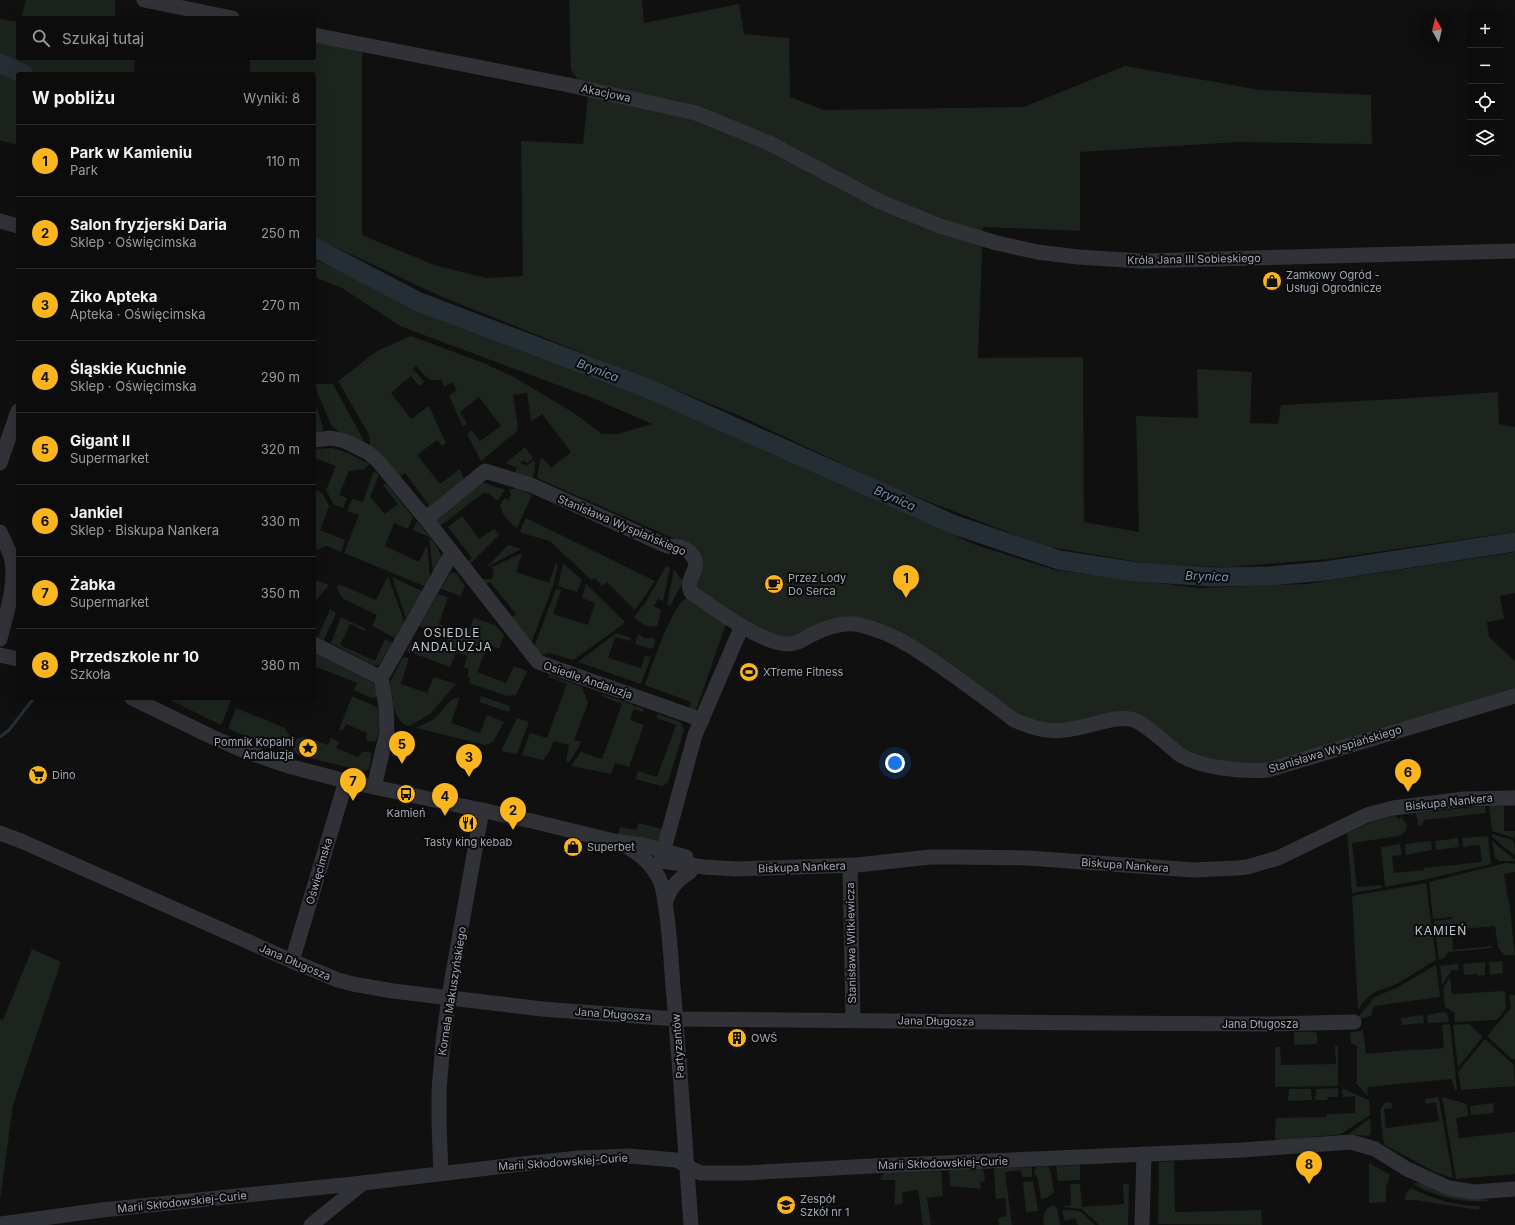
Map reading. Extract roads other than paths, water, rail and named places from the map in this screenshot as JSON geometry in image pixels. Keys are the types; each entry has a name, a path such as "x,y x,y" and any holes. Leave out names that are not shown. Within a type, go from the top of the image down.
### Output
{"street":[{"path":"144,0 222,16"},
{"name":"Akacjowa","path":"316,35 569,85 696,113 769,143 881,202"},
{"name":"Króla Jana III Sobieskiego","path":"881,202 940,226 998,243 1037,252 1078,257 1142,261 1515,252"},
{"path":"0,221 16,225"},
{"path":"0,463 16,417"},
{"name":"Osiedle Andaluzja","path":"316,440 331,438 345,441 367,452 378,461 426,519 538,662 702,720"},
{"name":"Stanisława Wyspiańskiego","path":"426,519 485,471 530,486 667,546 682,548 692,554 696,562 695,570 688,585 690,592 742,626 778,643 787,645 796,643 820,631 838,625 859,624 892,636 918,650 1014,720 1027,726 1042,730 1062,731 1113,720 1130,719 1142,724 1180,755 1190,760 1212,766 1244,770 1268,770 1280,768 1515,696"},
{"path":"0,532 10,554 13,572 9,601 0,639"},
{"path":"374,787 387,732 386,707 381,678 452,553"},
{"path":"660,860 695,735 742,626"},
{"path":"316,645 381,678"},
{"path":"0,655 16,659"},
{"path":"136,700 242,750 288,766 346,781 482,810 614,841 660,860"},
{"name":"Oświęcimska","path":"292,962 346,781"},
{"name":"Biskupa Nankera","path":"660,860 690,872 720,868 850,865 930,857 1028,858 1194,870 1237,868 1247,867 1278,858 1368,815 1393,808 1464,799 1504,797 1515,798"},
{"name":"Kornela Makuszyńskiego","path":"442,1173 439,1124 439,1090 443,1042 449,998 482,810"},
{"name":"Jana Długosza","path":"0,833 292,962 338,980 393,991 542,1009 676,1019 1270,1024 1354,1022"},
{"path":"614,841 637,852 647,861 660,860"},
{"name":"Biskupa Nankera","path":"660,860 720,868"},
{"name":"Partyzantów","path":"660,860 661,885 665,903 676,1019 690,1225"},
{"name":"Stanisława Witkiewicza","path":"850,865 853,1020"},
{"path":"665,903 669,892 676,882 690,872"},
{"name":"Marii Skłodowskiej-Curie","path":"0,1224 125,1208 364,1183 579,1158 629,1156 676,1160 701,1173 746,1173 1264,1149 1351,1142 1375,1149 1407,1169 1449,1188 1474,1192 1515,1189"},
{"path":"1142,1225 1144,1154"},
{"path":"311,1225 364,1183"}],"waterway":[{"name":"Brynica","path":"0,63 20,72"},
{"name":"Brynica","path":"316,248 419,302 647,388 955,525 1059,560 1137,572 1214,577 1269,576 1325,571 1515,542"},
{"path":"0,737 9,730 32,700"}],"place":[{"name":"Zamkowy Ogród - Usługi Ogrodnicze","path":"1272,281"},
{"name":"Przez Lody Do Serca","path":"774,584"},
{"name":"Park w Kamieniu","path":"906,598"},
{"name":"XTreme Fitness","path":"749,672"},
{"name":"Pomnik Kopalni Andaluzja","path":"308,748"},
{"name":"Gigant II","path":"402,764"},
{"name":"Dino","path":"38,775"},
{"name":"Ziko Apteka","path":"469,777"},
{"name":"Jankiel","path":"1408,792"},
{"name":"Kamień","path":"406,794"},
{"name":"Żabka","path":"353,801"},
{"name":"Śląskie Kuchnie","path":"445,816"},
{"name":"Tasty king kebab","path":"468,823"},
{"name":"Salon fryzjerski Daria","path":"513,830"},
{"name":"Superbet","path":"573,847"},
{"name":"OWŚ","path":"737,1038"},
{"name":"Przedszkole nr 10","path":"1309,1184"},
{"name":"Zespół Szkół nr 1","path":"786,1205"}],"district":[{"name":"OSIEDLE ANDALUZJA","path":"452,639"},
{"name":"KAMIEŃ","path":"1441,930"}]}
